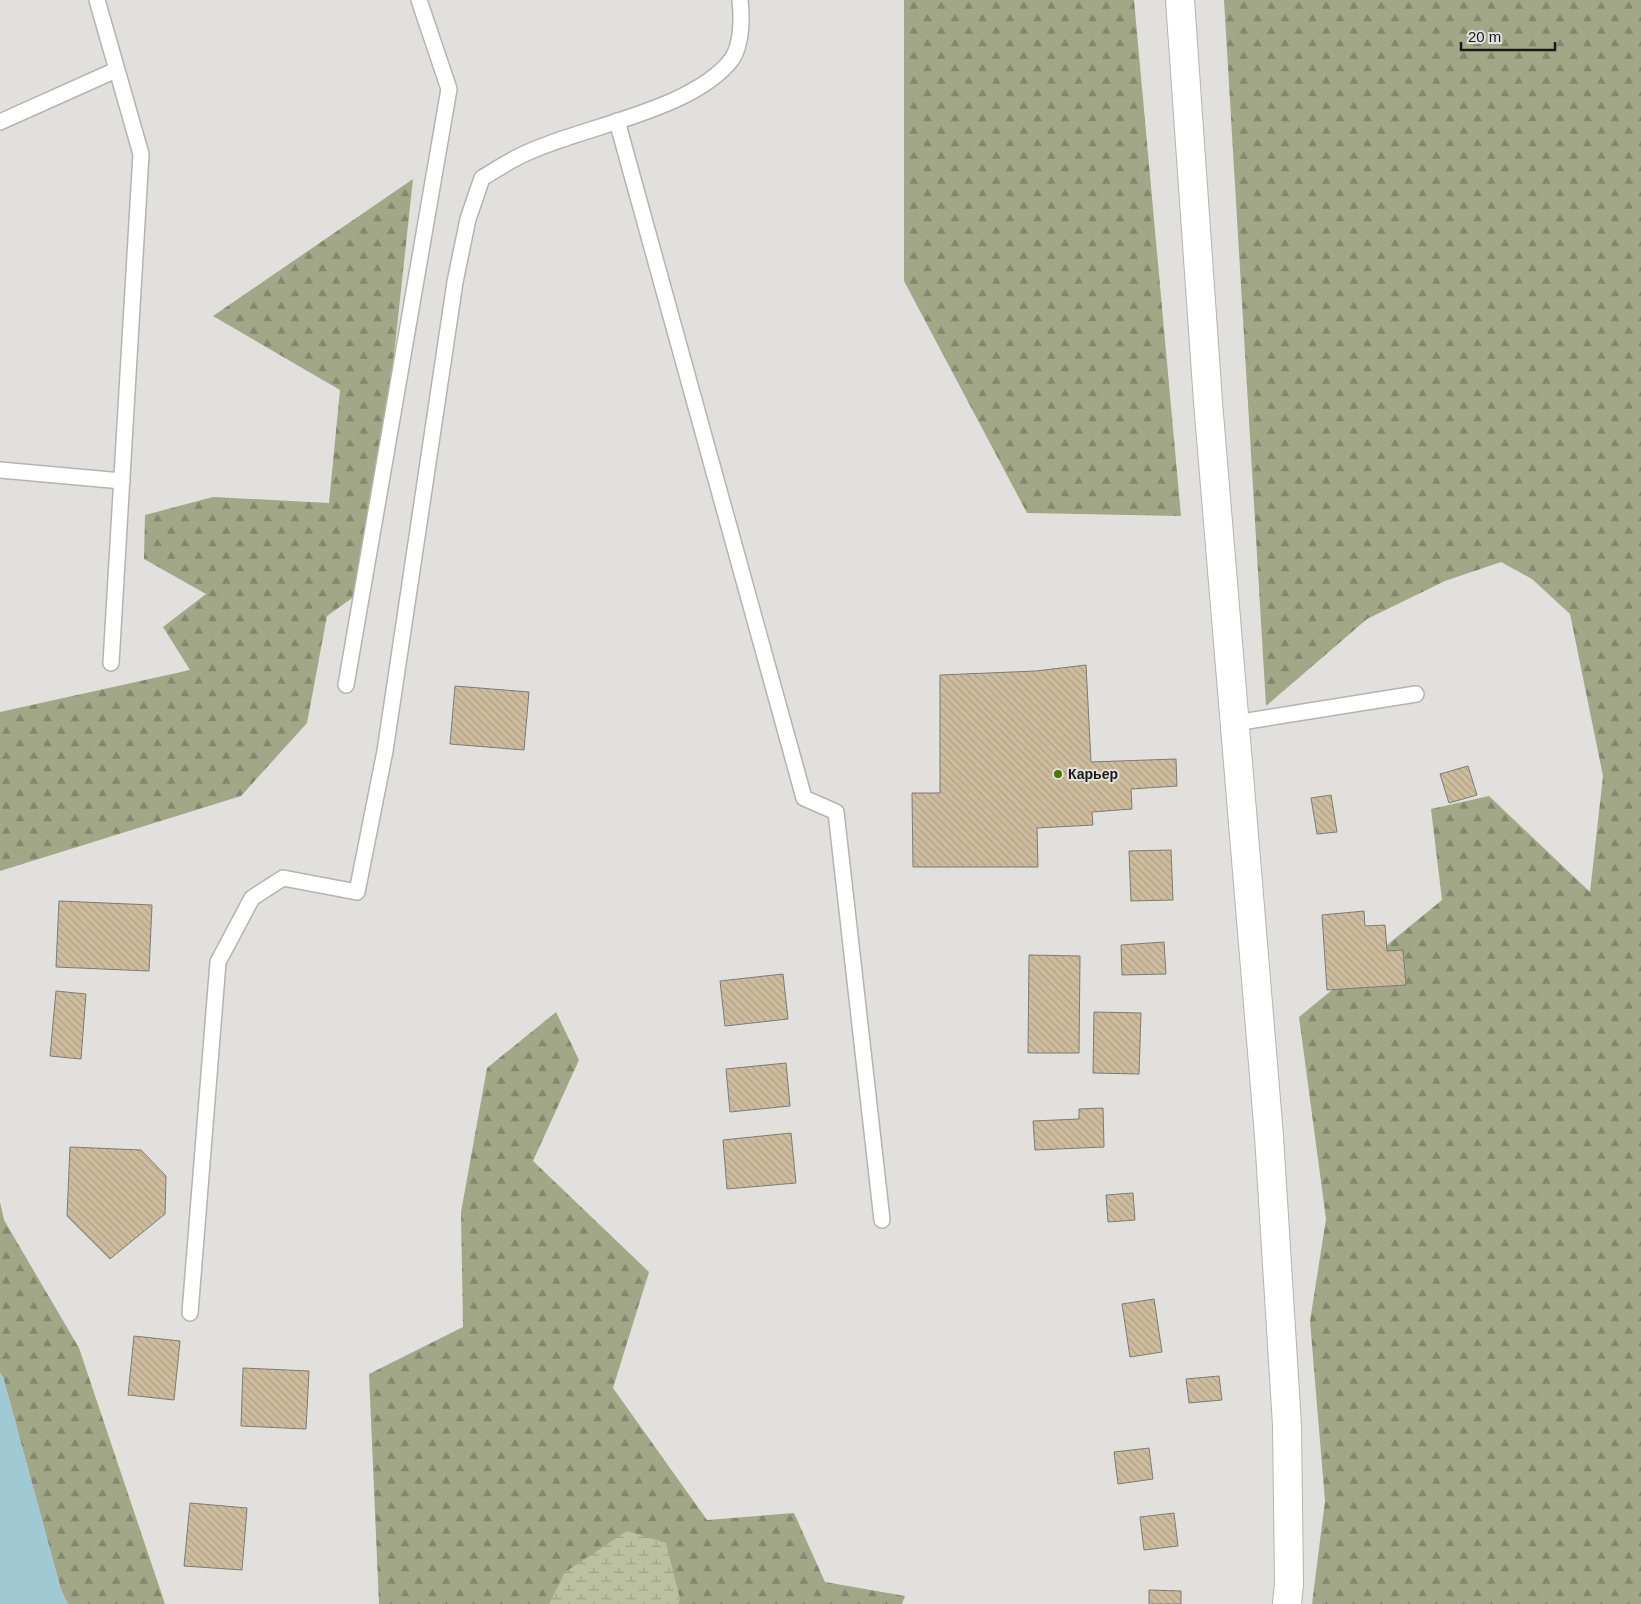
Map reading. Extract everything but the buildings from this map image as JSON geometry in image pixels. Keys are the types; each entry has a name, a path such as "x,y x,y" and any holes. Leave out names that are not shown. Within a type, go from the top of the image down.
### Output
{"main road":[{"path":"1180,0 1208,402 1268,1136 1287,1425 1289,1584 1287,1604"}],"lane":[{"path":"97,0 141,154 111,663"},
{"path":"346,685 449,89 419,0"},
{"path":"190,1313 218,962 252,898 283,878 357,892 385,751 456,282 468,220 482,178 519,156 667,103 710,80 732,58 743,22 740,0"},
{"path":"0,122 116,70"},
{"path":"618,121 804,798 836,812 882,1220"},
{"path":"0,470 122,481"},
{"path":"1235,723 1416,694"}],"green space":[{"path":"904,0 1134,0 1181,516 1027,513 904,281"},
{"path":"1224,0 1641,0 1641,1604 1312,1604 1325,1501 1310,1321 1326,1219 1299,1017 1442,900 1431,809 1489,796 1590,892 1603,776 1570,614 1532,579 1501,562 1445,581 1367,619 1266,706"},
{"path":"413,179 369,586 327,616 307,723 241,796 0,871 0,712 190,670 163,627 206,594 144,559 145,515 213,497 329,503 340,390 213,316"},
{"path":"556,1012 579,1060 533,1161 649,1272 613,1388 707,1520 794,1513 825,1582 905,1596 902,1604 379,1604 369,1374 463,1327 461,1212 487,1068"},
{"path":"0,1202 4,1220 79,1348 165,1604 68,1604 61,1590 3,1377 0,1373"},
{"path":"627,1531 666,1543 680,1599 678,1604 549,1604 565,1572"}],"water":[{"path":"0,1373 3,1377 61,1590 68,1604 0,1604"}],"place":[{"name":"Карьер","path":"1058,774"}]}
